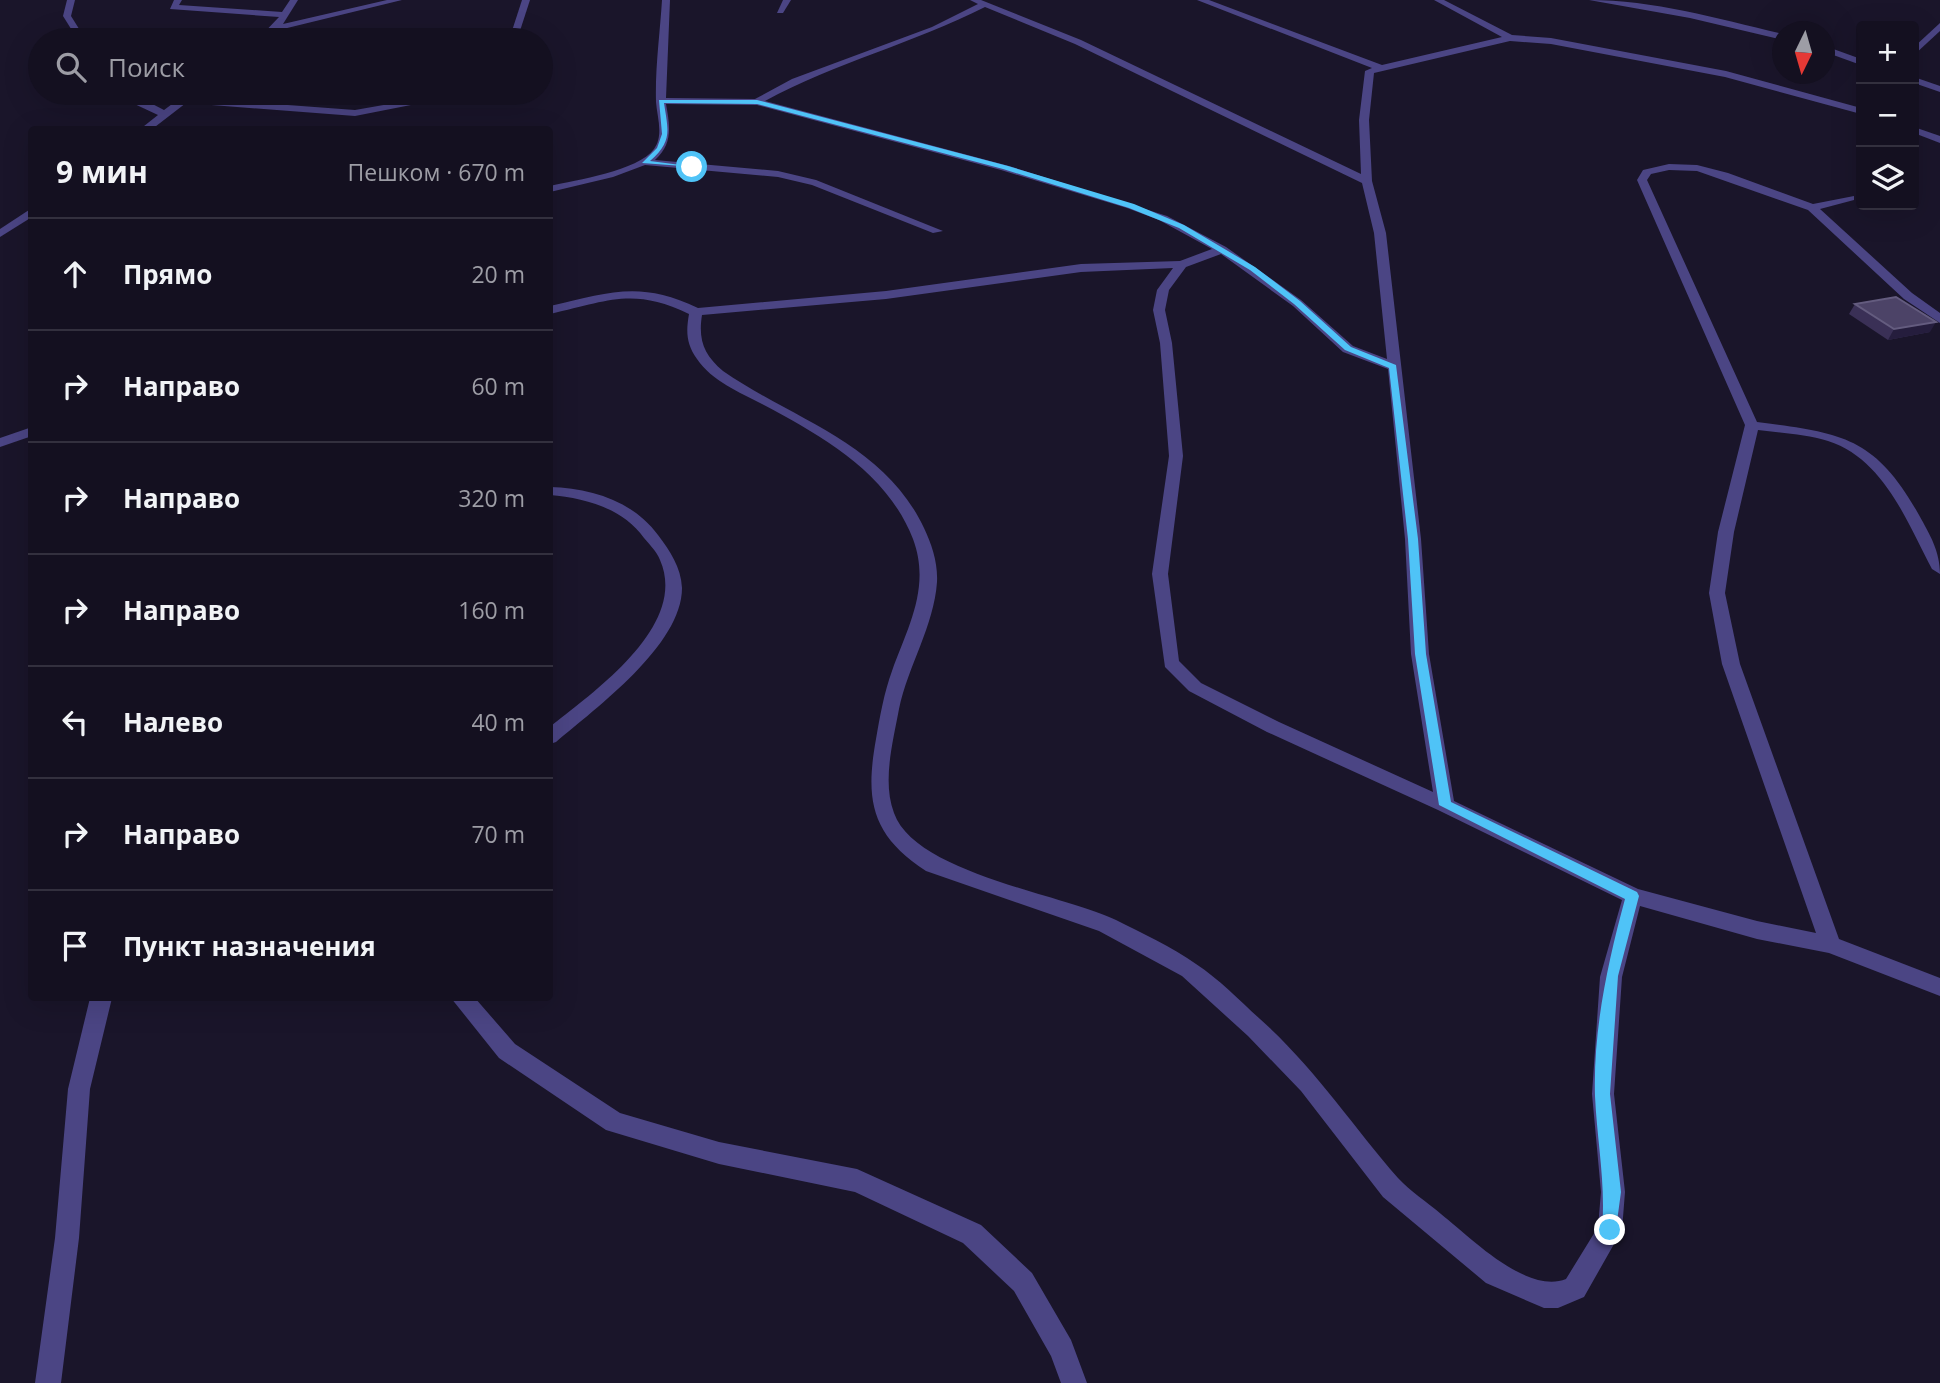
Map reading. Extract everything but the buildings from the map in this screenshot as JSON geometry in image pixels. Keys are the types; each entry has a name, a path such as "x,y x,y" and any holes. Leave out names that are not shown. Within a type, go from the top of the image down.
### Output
{"lane":[{"path":"71,0 67,16 74,28"},
{"path":"178,0 174,8 286,15"},
{"path":"276,28 295,0"},
{"path":"276,28 398,0"},
{"path":"517,28 526,0"},
{"path":"644,162 660,148 665,134 661,101 666,0"},
{"path":"780,11 787,0"},
{"path":"1201,0 1378,68"},
{"path":"1438,0 1510,38"},
{"path":"1593,0 1690,15 1772,34"},
{"path":"757,102 795,80 935,29 980,2 1078,42 1367,181"},
{"path":"1919,47 1940,26"},
{"path":"1445,805 1420,654 1413,539 1380,233 1367,181 1366,91 1370,71 1510,38 1584,45 1648,57 1726,74 1856,110"},
{"path":"1835,53 1856,60"},
{"path":"1919,82 1940,89"},
{"path":"661,101 757,102 1099,195 1163,218 1222,249 1297,303 1348,349 1393,366"},
{"path":"144,105 164,114"},
{"path":"149,126 177,105"},
{"path":"250,105 355,113 400,105"},
{"path":"348,126 355,113"},
{"path":"1919,132 1940,140"},
{"path":"553,188 644,162 778,174 816,184 937,231"},
{"path":"1831,945 1770,780 1731,664 1717,593 1726,532 1752,425 1642,180 1647,172 1669,167 1697,168 1724,174 1812,208 1908,296 1940,319"},
{"path":"1812,208 1850,198"},
{"path":"0,234 28,214"},
{"path":"553,309 605,299 646,295 664,297 696,312 886,295 1081,268 1182,264 1222,249"},
{"path":"1182,264 1163,290 1159,310 1166,343 1176,456 1160,574 1171,663 1195,687 1273,727 1445,805 1633,896 1757,930 1831,945 1940,987"},
{"path":"696,312 693,332 696,348 716,372 814,427 877,474 900,497 917,528 930,572 919,623 897,683 881,758 877,794 881,809 899,839 918,857 933,865 1106,925 1189,970 1256,1029 1309,1084 1392,1189 1495,1275 1544,1295 1558,1294 1575,1288 1610,1230 1613,1192 1604,1081 1611,976 1633,896"},
{"path":"1752,425 1834,438 1861,449 1880,466 1940,569"},
{"path":"0,443 28,432"},
{"path":"553,491 594,497 629,513 667,552 673,599 661,633 641,658 553,734"},
{"path":"48,1383 67,1238 79,1090 99,1001"},
{"path":"465,1001 507,1051 614,1122 719,1153 857,1181 972,1234 1023,1282 1062,1349 1074,1383"}],"route":[{"path":"692,167 644,162 656,154 665,134 661,101 757,102 1005,168 1099,195 1181,227 1252,269 1297,303 1348,349 1393,366 1413,539 1420,654 1445,805 1633,896 1611,976 1603,1094 1613,1192 1610,1230"}]}
